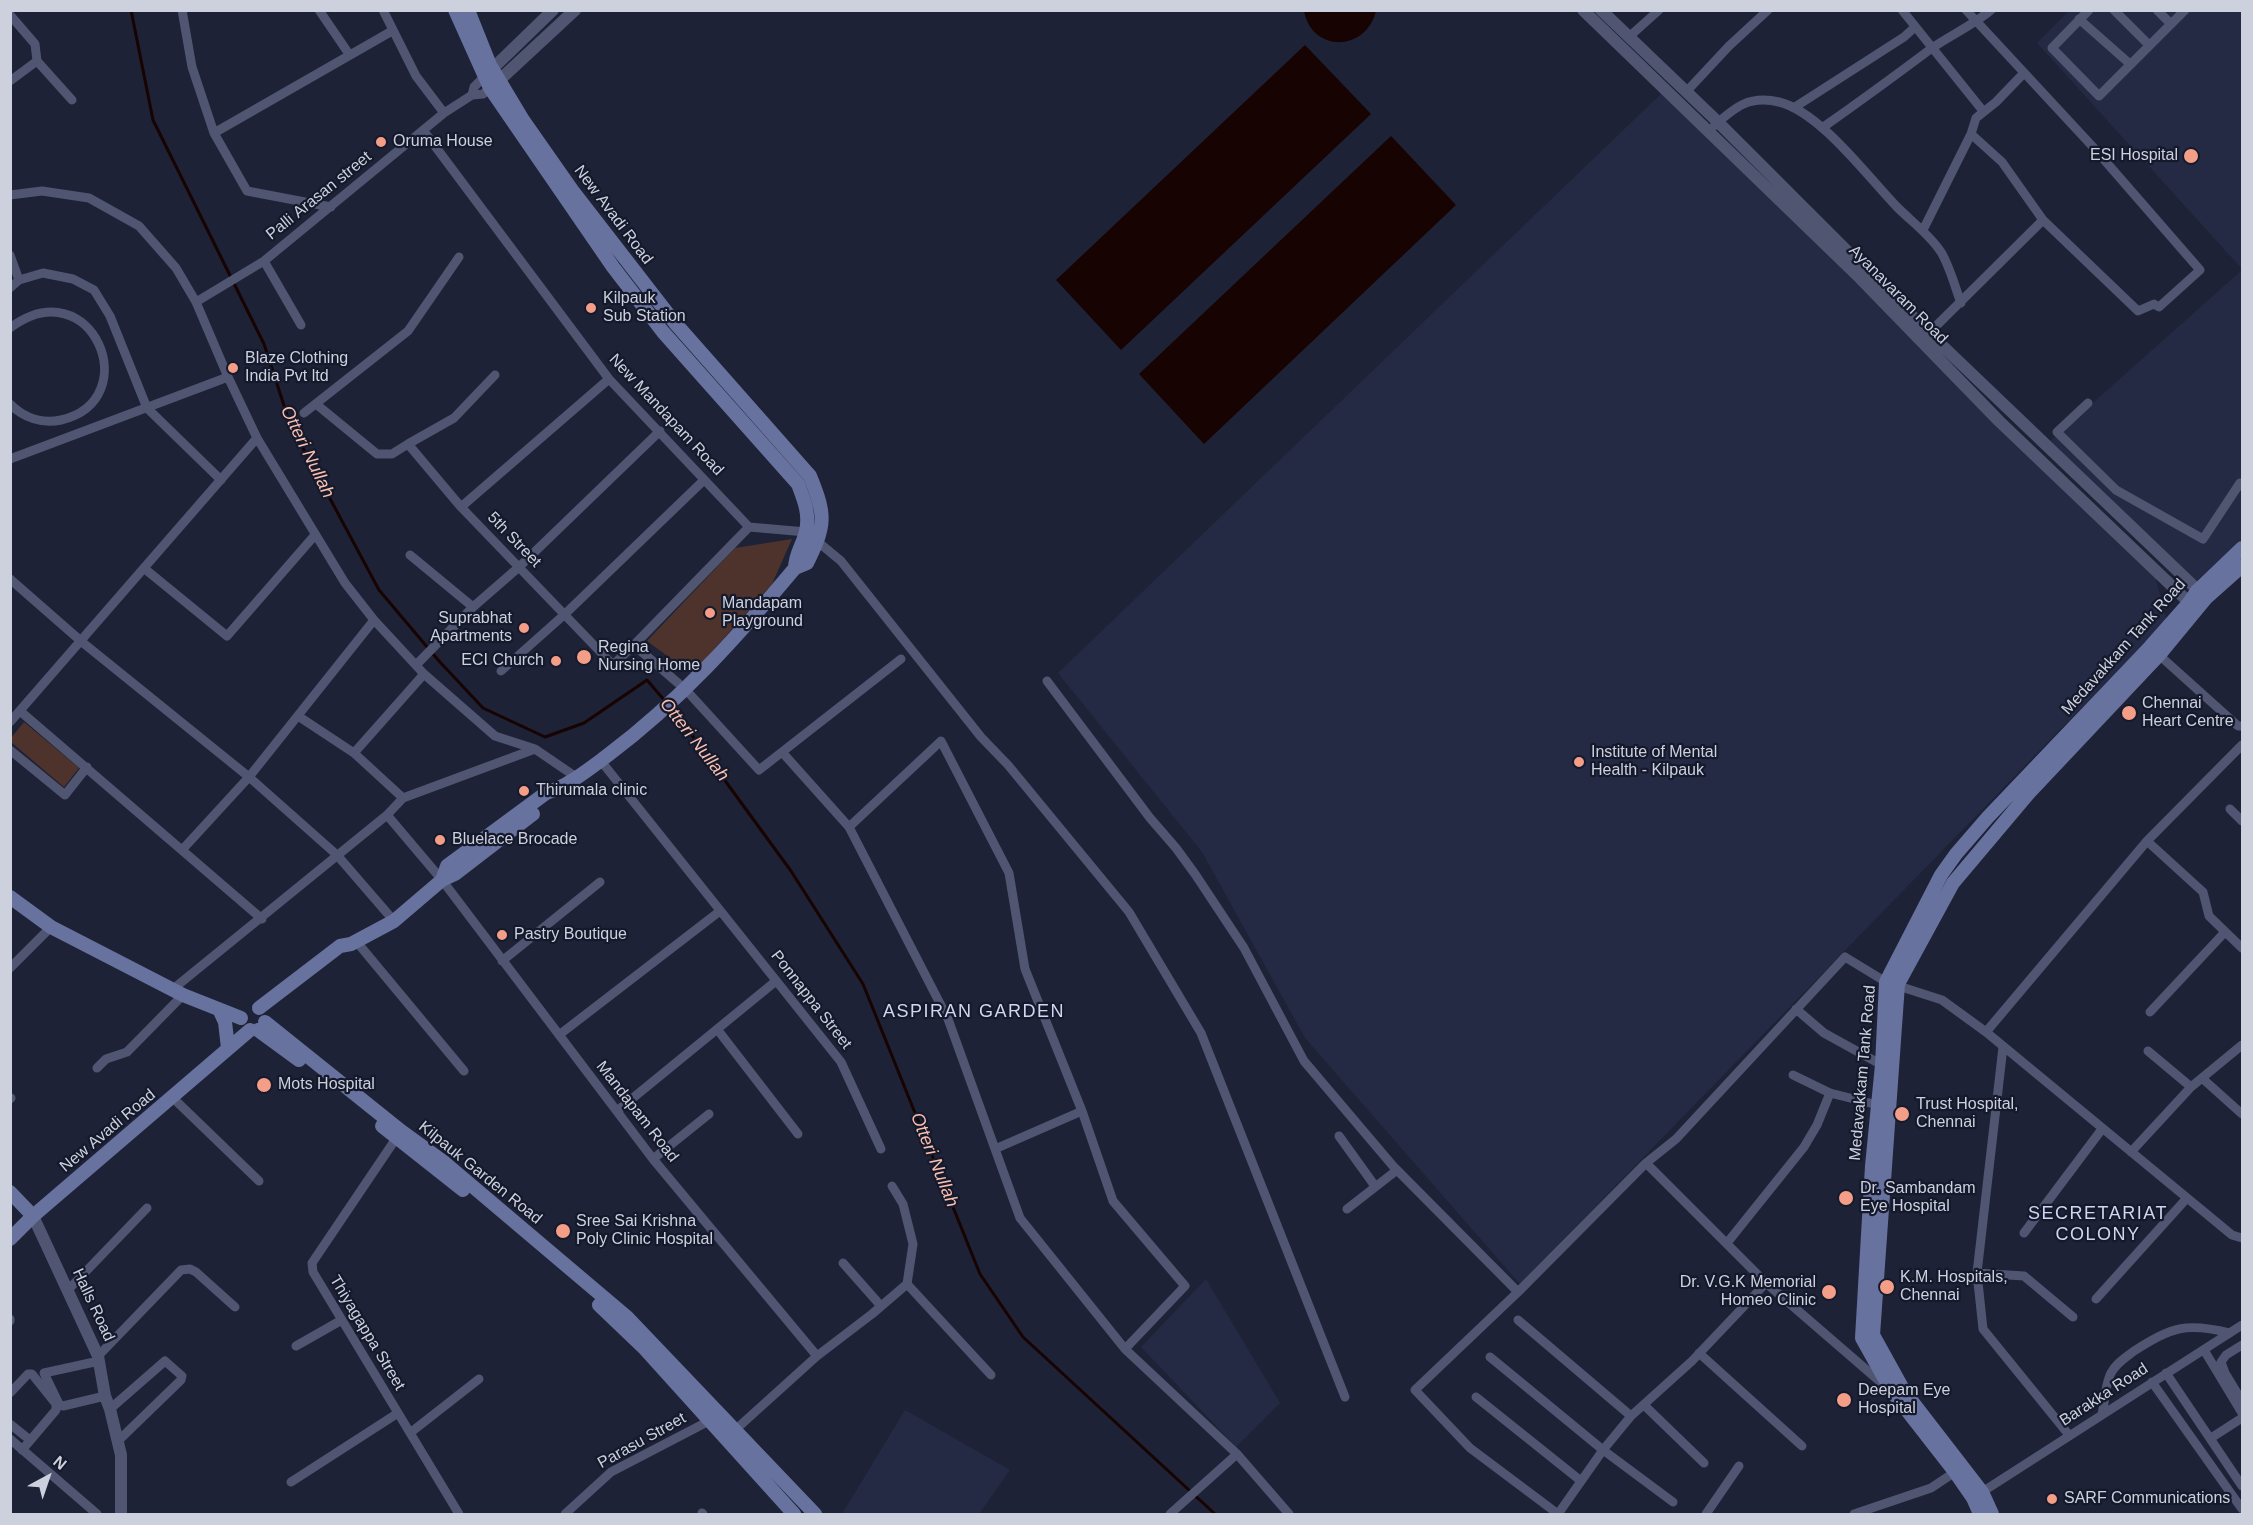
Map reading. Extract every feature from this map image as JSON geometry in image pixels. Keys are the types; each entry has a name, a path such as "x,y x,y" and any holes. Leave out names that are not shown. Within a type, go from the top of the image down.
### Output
{"main road":[{"name":"New Avadi Road","path":"455,10 491,79 613,267 663,333 798,484 808,509 806,532 795,557 795,568"},
{"name":"New Avadi Road","path":"10,1239 33,1216 172,1098 340,945 353,943 394,921 442,880 447,866 546,793 557,789 601,760 675,700 737,637 795,568 807,563 817,543 822,528 822,506 810,476 675,323 630,267 491,79 468,10"},
{"name":"Medavakkam Tank Road","path":"1992,1515 1904,1391 1873,1335 1892,983 1953,883 2028,794 2160,655 2202,595 2242,548"},
{"name":"Medavakkam Tank Road","path":"2202,595 2242,566"},
{"name":"Medavakkam Tank Road","path":"1980,1515 1978,1495 1955,1472 1891,1390 1862,1338 1872,1167 1892,983 1941,875 1956,854 1988,817 2150,647 2193,607"},
{"name":"Kilpauk Garden Road","path":"10,897 51,927 178,992 254,1021 399,1135 615,1319 645,1349 794,1515"},
{"path":"219,1009 225,1022 228,1048"},
{"name":"Kilpauk Garden Road","path":"399,1135 446,1163 627,1317 815,1515"},
{"name":"Halls Road","path":"10,1192 33,1216"}],"street":[{"path":"182,10 192,67 214,133 247,191 331,207"},
{"path":"319,10 349,54"},
{"path":"383,10 416,76 444,113"},
{"path":"491,79 553,10"},
{"path":"491,79 575,10"},
{"name":"Ayanavaram Road","path":"1583,10 1860,279 1999,421 2193,607"},
{"name":"Ayanavaram Road","path":"1601,10 1718,122 1929,333 2202,595"},
{"path":"1630,36 1659,10"},
{"path":"1686,92 1768,10"},
{"path":"1902,10 1983,111"},
{"path":"1966,10 2093,147 2200,270 2159,307 2154,304 2138,311 2043,220 2002,162 1971,134"},
{"path":"1822,128 1933,48 1976,23 1991,10"},
{"path":"2089,10 2052,48 2098,96 2185,10"},
{"path":"2114,10 2149,45"},
{"path":"2157,10 2171,24"},
{"path":"10,15 35,44 37,61 72,100"},
{"path":"2079,20 2130,64"},
{"path":"1795,107 1916,27"},
{"path":"214,133 392,31"},
{"path":"10,81 37,61"},
{"path":"1923,230 1971,134 1976,118 1996,102 2024,73"},
{"name":"Palli Arasan street","path":"196,302 264,261 444,113 472,95 483,94 491,79"},
{"path":"1708,132 1744,102 1777,102 1795,107 1822,128 1899,209 1923,230 1942,254 1961,303"},
{"name":"New Mandapam Road","path":"423,130 609,379 749,527"},
{"path":"10,195 42,191 89,198 139,226 176,268 196,302 257,438 345,583 374,620 420,662 424,674 495,736 535,749 576,777"},
{"path":"1929,333 2043,220"},
{"path":"10,255 19,280"},
{"path":"304,413 408,331 459,257"},
{"path":"264,261 301,326"},
{"path":"10,288 19,280 43,273 73,279 94,290 110,316 147,408 221,480"},
{"path":"10,328 24,318 42,312 61,313 77,319 91,330 100,345 105,362 104,379 98,395 72,418 53,422 35,420 18,412 10,404"},
{"path":"316,404 377,454 392,454 454,417 495,375"},
{"path":"11,459 228,377"},
{"path":"461,507 609,379"},
{"path":"2088,403 2057,432 2116,490 2203,539 2240,483 2242,486"},
{"path":"72,418 77,434"},
{"path":"420,662 473,607 519,567 660,431"},
{"path":"10,722 82,642 257,438"},
{"name":"5th Street","path":"408,444 461,507 613,664 634,645"},
{"path":"501,671 565,614 705,480"},
{"path":"901,659 759,770 686,690 634,645 749,527 806,532 841,561 981,737 1008,765 1129,912 1201,1033 1345,1397"},
{"path":"145,569 228,636 315,535"},
{"path":"410,555 473,607"},
{"path":"10,579 82,642 249,777 337,855 394,921"},
{"path":"182,850 249,777 374,620"},
{"path":"2160,655 2238,726 2242,726"},
{"path":"354,753 424,674"},
{"path":"1047,681 1195,874 1244,948 1304,1061 1397,1170 1518,1292"},
{"path":"20,711 262,919"},
{"path":"298,716 354,753 403,798"},
{"path":"849,827 941,741 1009,873 1025,969 1082,1111 1113,1201 1185,1286 1125,1349"},
{"path":"1986,1032 2147,842 2242,745"},
{"path":"97,1068 106,1059 127,1052 178,992 387,815 403,798 535,749"},
{"path":"10,750 64,795 87,767"},
{"path":"783,752 849,827 948,1019 1020,1218 1125,1349 1237,1454 1289,1515"},
{"name":"Ponnappa Street","path":"601,760 841,1062 881,1149"},
{"path":"2230,809 2242,821"},
{"name":"Mandapam Road","path":"387,815 442,880 653,1160 817,1356"},
{"path":"2147,842 2203,892 2209,916 2242,948"},
{"path":"502,961 600,882"},
{"path":"559,1035 720,911"},
{"path":"10,968 51,927"},
{"path":"2150,1012 2225,933"},
{"path":"353,943 464,1071"},
{"path":"1766,1283 1700,1353 1631,1416 1558,1515 1470,1448 1414,1390 1518,1292 1646,1163 1676,1139 1698,1117 1845,957 1892,983 1942,1000 1986,1032 2232,1235 2242,1238"},
{"path":"617,1111 776,981"},
{"path":"1796,1009 1824,1033 1882,1065"},
{"path":"717,1029 798,1134"},
{"path":"2131,1152 2192,1087 2242,1045"},
{"path":"2003,1047 1977,1273 1983,1329 2069,1435"},
{"path":"2148,1051 2192,1087"},
{"path":"1793,1075 1830,1093 1878,1105"},
{"path":"2203,1079 2242,1114"},
{"path":"1727,1243 1804,1148 1817,1125 1830,1093"},
{"path":"172,1098 259,1181"},
{"path":"995,1149 1082,1111"},
{"path":"653,1160 709,1114"},
{"path":"2024,1233 2102,1129"},
{"name":"Thiyagappa Street","path":"399,1135 312,1263 313,1272 340,1321 459,1515"},
{"path":"1339,1136 1375,1186"},
{"path":"1646,1163 1766,1283 1891,1390"},
{"path":"1347,1209 1397,1170"},
{"path":"734,1431 817,1356 908,1284 913,1244 903,1204 892,1186"},
{"path":"2096,1299 2187,1198"},
{"path":"68,1290 147,1208"},
{"name":"Halls Road","path":"33,1216 99,1359 105,1396 121,1455 121,1515"},
{"path":"843,1263 881,1306"},
{"path":"105,1396 63,1406 59,1404 45,1376 46,1371 99,1359 181,1270 189,1269 196,1272 235,1307"},
{"path":"1977,1273 2024,1276 2073,1317"},
{"path":"908,1284 991,1375"},
{"path":"1518,1320 1631,1416"},
{"path":"296,1346 340,1321"},
{"name":"Barakka Road","path":"1978,1495 2242,1326"},
{"path":"2102,1414 2110,1374 2119,1362 2161,1334 2184,1328 2206,1327 2230,1333"},
{"path":"2242,1345 2226,1355 2221,1362 2242,1401"},
{"path":"2204,1350 2242,1413"},
{"path":"1700,1353 1802,1446"},
{"path":"1490,1357 1604,1450 1673,1502"},
{"path":"110,1408 165,1360 182,1376 181,1380 117,1442"},
{"path":"2166,1373 2242,1486"},
{"path":"10,1393 28,1374 32,1374 56,1404 56,1410 22,1450"},
{"path":"410,1433 478,1379"},
{"path":"2152,1382 2242,1509"},
{"path":"1476,1397 1581,1481"},
{"path":"1644,1405 1704,1463"},
{"path":"291,1482 398,1413"},
{"path":"2211,1438 2242,1418"},
{"name":"Parasu Street","path":"566,1515 611,1472 709,1421"},
{"path":"12,1427 30,1440"},
{"path":"10,1439 98,1515"},
{"path":"1170,1515 1237,1454"},
{"path":"1706,1515 1738,1466"},
{"path":"1854,1515 1931,1488 1955,1472"}],"shaded area":[{"path":"1376,10 1370,24 1362,34 1351,40 1339,42 1328,40 1317,34 1309,25 1304,11"},
{"name":"ESI Hospital","path":"2069,11 2242,11 2242,269 2037,43"},
{"path":"1305,45 1371,114 1121,350 1056,280"},
{"name":"Institute of Mental Health - Kilpauk","path":"1667,88 2155,576 2167,620 1520,1284 1305,1038 1202,852 1058,673"},
{"path":"1391,136 1456,205 1204,444 1139,374"},
{"path":"2242,270 2242,540 2194,583 2050,441"},
{"name":"Mandapam Playground","path":"792,539 772,584 692,674 647,641 735,548"},
{"path":"24,722 79,768 64,787 11,742 11,738"},
{"path":"1206,1279 1280,1403 1236,1447 1141,1347"},
{"path":"905,1410 1010,1470 979,1514 842,1514"}],"waterway":[{"name":"Otteri Nullah","path":"131,10 153,120 264,344 290,424 379,590 439,661 483,708 545,737 584,723 647,680 665,701"},
{"name":"Otteri Nullah","path":"672,708 791,871 863,984 980,1274 1023,1337 1215,1514"}],"place":[{"name":"Oruma House","path":"381,142"},
{"name":"ESI Hospital","path":"2191,156"},
{"name":"Kilpauk Sub Station","path":"591,308"},
{"name":"Blaze Clothing India Pvt ltd","path":"233,368"},
{"name":"Mandapam Playground","path":"710,613"},
{"name":"Suprabhat Apartments","path":"524,628"},
{"name":"Regina Nursing Home","path":"584,657"},
{"name":"ECI Church","path":"556,661"},
{"name":"Chennai Heart Centre","path":"2129,713"},
{"name":"Institute of Mental Health - Kilpauk","path":"1579,762"},
{"name":"Thirumala clinic","path":"524,791"},
{"name":"Bluelace Brocade","path":"440,840"},
{"name":"Pastry Boutique","path":"502,935"},
{"name":"Mots Hospital","path":"264,1085"},
{"name":"Trust Hospital, Chennai","path":"1902,1114"},
{"name":"Dr. Sambandam Eye Hospital","path":"1846,1198"},
{"name":"Sree Sai Krishna Poly Clinic Hospital","path":"563,1231"},
{"name":"K.M. Hospitals, Chennai","path":"1887,1287"},
{"name":"Dr. V.G.K Memorial Homeo Clinic","path":"1829,1292"},
{"name":"Deepam Eye Hospital","path":"1844,1400"},
{"name":"SARF Communications","path":"2052,1499"}],"district":[{"name":"ASPIRAN GARDEN","path":"974,1012"},
{"name":"SECRETARIAT COLONY","path":"2098,1224"}]}
